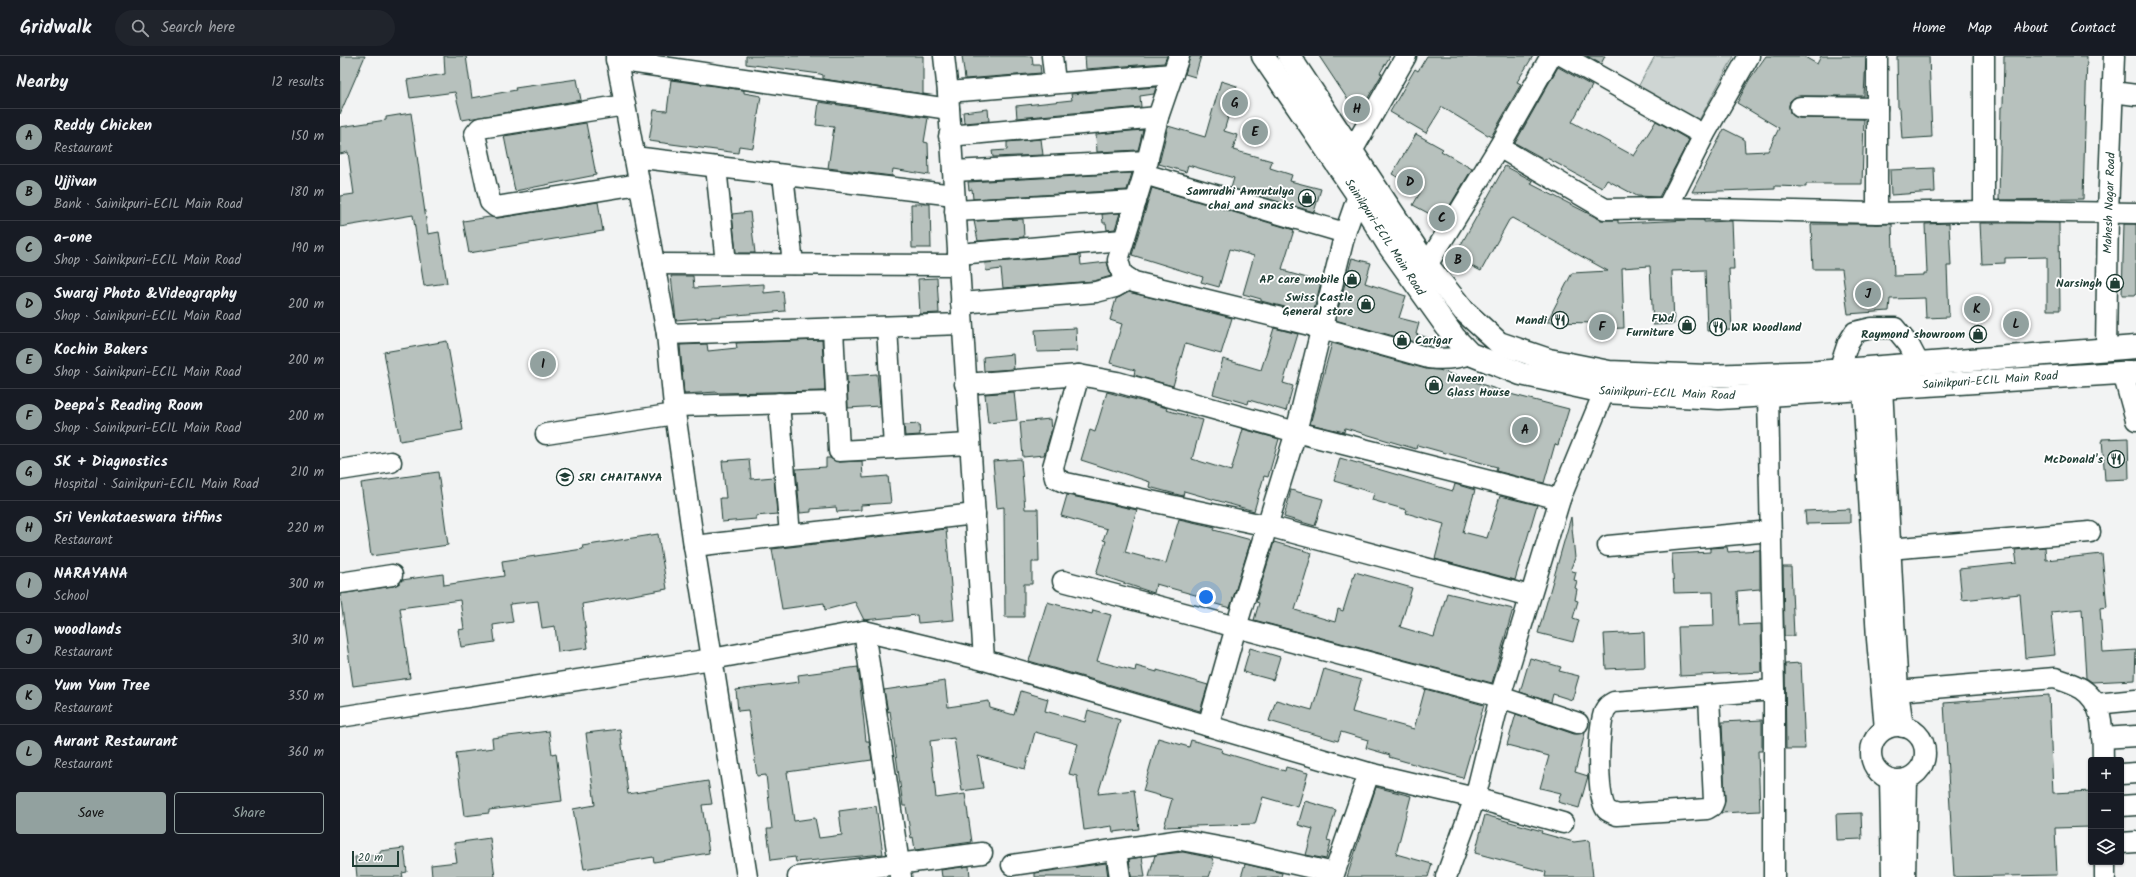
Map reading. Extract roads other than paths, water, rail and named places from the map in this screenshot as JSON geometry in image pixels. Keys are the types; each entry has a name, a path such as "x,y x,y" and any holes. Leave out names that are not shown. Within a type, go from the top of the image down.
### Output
{"main road":[{"name":"Sainikpuri-ECIL Main Road","path":"1263,56 1357,194 1414,282 1454,337 1470,354 1521,374 1604,392 1719,398 2130,373"},
{"name":"Sainikpuri-ECIL Main Road","path":"1289,56 1428,265 1464,311 1499,343 1549,360 1616,373 1720,376 1839,370 2136,347"}],"street":[{"path":"944,56 953,172 965,384 984,660"},
{"path":"1052,56 1055,82"},
{"path":"1352,151 1406,56"},
{"path":"1428,265 1499,147 1551,56"},
{"path":"1563,56 1704,135"},
{"path":"1667,208 1704,135 1749,56"},
{"path":"1877,56 1877,213"},
{"path":"1984,56 1984,211"},
{"name":"Mahesh Nagar Road","path":"2106,350 2108,212 2114,56"},
{"path":"747,877 694,546 674,410 667,334 616,58 948,100 1055,82 1176,65 1158,117 1146,168 1118,260 1119,268 1122,274 1134,282 1322,328 1436,359 1455,359 1470,354"},
{"path":"2113,92 2136,95"},
{"path":"625,105 480,128 475,134 490,202 496,207 639,184"},
{"path":"1800,107 1877,108"},
{"path":"950,136 1158,117"},
{"path":"1499,147 1605,209 1667,208 1877,213 1984,211 2136,213"},
{"path":"634,157 783,175 954,203 1136,201"},
{"path":"716,167 726,264"},
{"path":"953,172 1146,168 1345,233"},
{"path":"1208,726 1236,627 1296,432 1345,233 1357,194 1366,173"},
{"path":"783,175 794,264"},
{"path":"654,264 794,264 958,259 1124,240"},
{"path":"961,303 1096,292 1115,287 1129,279"},
{"path":"667,334 962,324"},
{"path":"887,327 894,448"},
{"path":"1839,370 1848,343 1855,332 1872,328 1895,328 1909,345 1919,364"},
{"path":"833,329 839,451 970,444"},
{"path":"2130,373 2136,420"},
{"path":"965,384 1079,375 1117,382 1296,432 1560,498"},
{"path":"1079,375 1053,467 1052,473 1055,478 1066,483 1268,526 1530,596"},
{"path":"1872,388 1890,691 1894,728"},
{"path":"1446,877 1475,798 1500,697 1560,498 1604,392"},
{"path":"1768,394 1774,690 1774,877"},
{"path":"546,434 674,410 779,403 836,402"},
{"path":"779,403 790,535"},
{"path":"340,470 391,462"},
{"path":"694,546 975,514"},
{"path":"1608,546 1771,531"},
{"path":"1882,549 2090,532"},
{"path":"340,583 392,575"},
{"path":"1063,581 1500,697 1578,723"},
{"path":"864,631 900,871"},
{"path":"340,717 712,659 864,631 984,660 1369,773 1475,798 1563,824"},
{"path":"1890,691 2056,678 2082,689 2096,704 2102,721 2103,757"},
{"path":"1709,696 1714,801 1712,806 1707,810 1616,814 1609,812 1605,808 1601,796 1600,776 1601,731 1605,710 1609,704 1614,702 1774,690"},
{"path":"2096,704 2136,700"},
{"path":"1894,728 1918,735 1925,751 1921,768 1899,779 1882,775 1875,769 1871,756 1873,742 1878,735 1894,728"},
{"path":"2102,738 2136,736"},
{"path":"1012,865 1181,840 1229,849 1334,875 1369,773"},
{"path":"2124,774 2136,773"},
{"path":"1892,877 1899,779"},
{"path":"1899,779 1905,877"},
{"path":"2124,806 2136,805"},
{"path":"2124,843 2136,842"},
{"path":"1116,850 1120,877"},
{"path":"798,877 900,871 982,853"},
{"path":"2105,865 2105,877"}],"place":[{"name":"SK + Diagnostics","path":"1235,103"},
{"name":"Sri Venkataeswara tiffins","path":"1357,109"},
{"name":"Kochin Bakers","path":"1255,132"},
{"name":"Swaraj Photo &Videography","path":"1410,182"},
{"name":"Samrudhi Amrutulya chai and snacks","path":"1307,198"},
{"name":"a-one","path":"1442,218"},
{"name":"Ujjivan","path":"1458,260"},
{"name":"AP care mobile","path":"1352,279"},
{"name":"Narsingh","path":"2115,283"},
{"name":"woodlands","path":"1868,294"},
{"name":"Swiss Castle General store","path":"1366,304"},
{"name":"Yum Yum Tree","path":"1977,309"},
{"name":"Mandi","path":"1560,320"},
{"name":"Aurant Restaurant","path":"2016,324"},
{"name":"FWd Furniture","path":"1687,325"},
{"name":"Deepa's Reading Room","path":"1602,327"},
{"name":"WR Woodland","path":"1718,327"},
{"name":"Raymond showroom","path":"1978,334"},
{"name":"Carigar","path":"1402,340"},
{"name":"NARAYANA","path":"543,364"},
{"name":"Naveen Glass House","path":"1434,385"},
{"name":"Reddy Chicken","path":"1525,430"},
{"name":"McDonald's","path":"2116,459"},
{"name":"SRI CHAITANYA","path":"565,477"}]}
